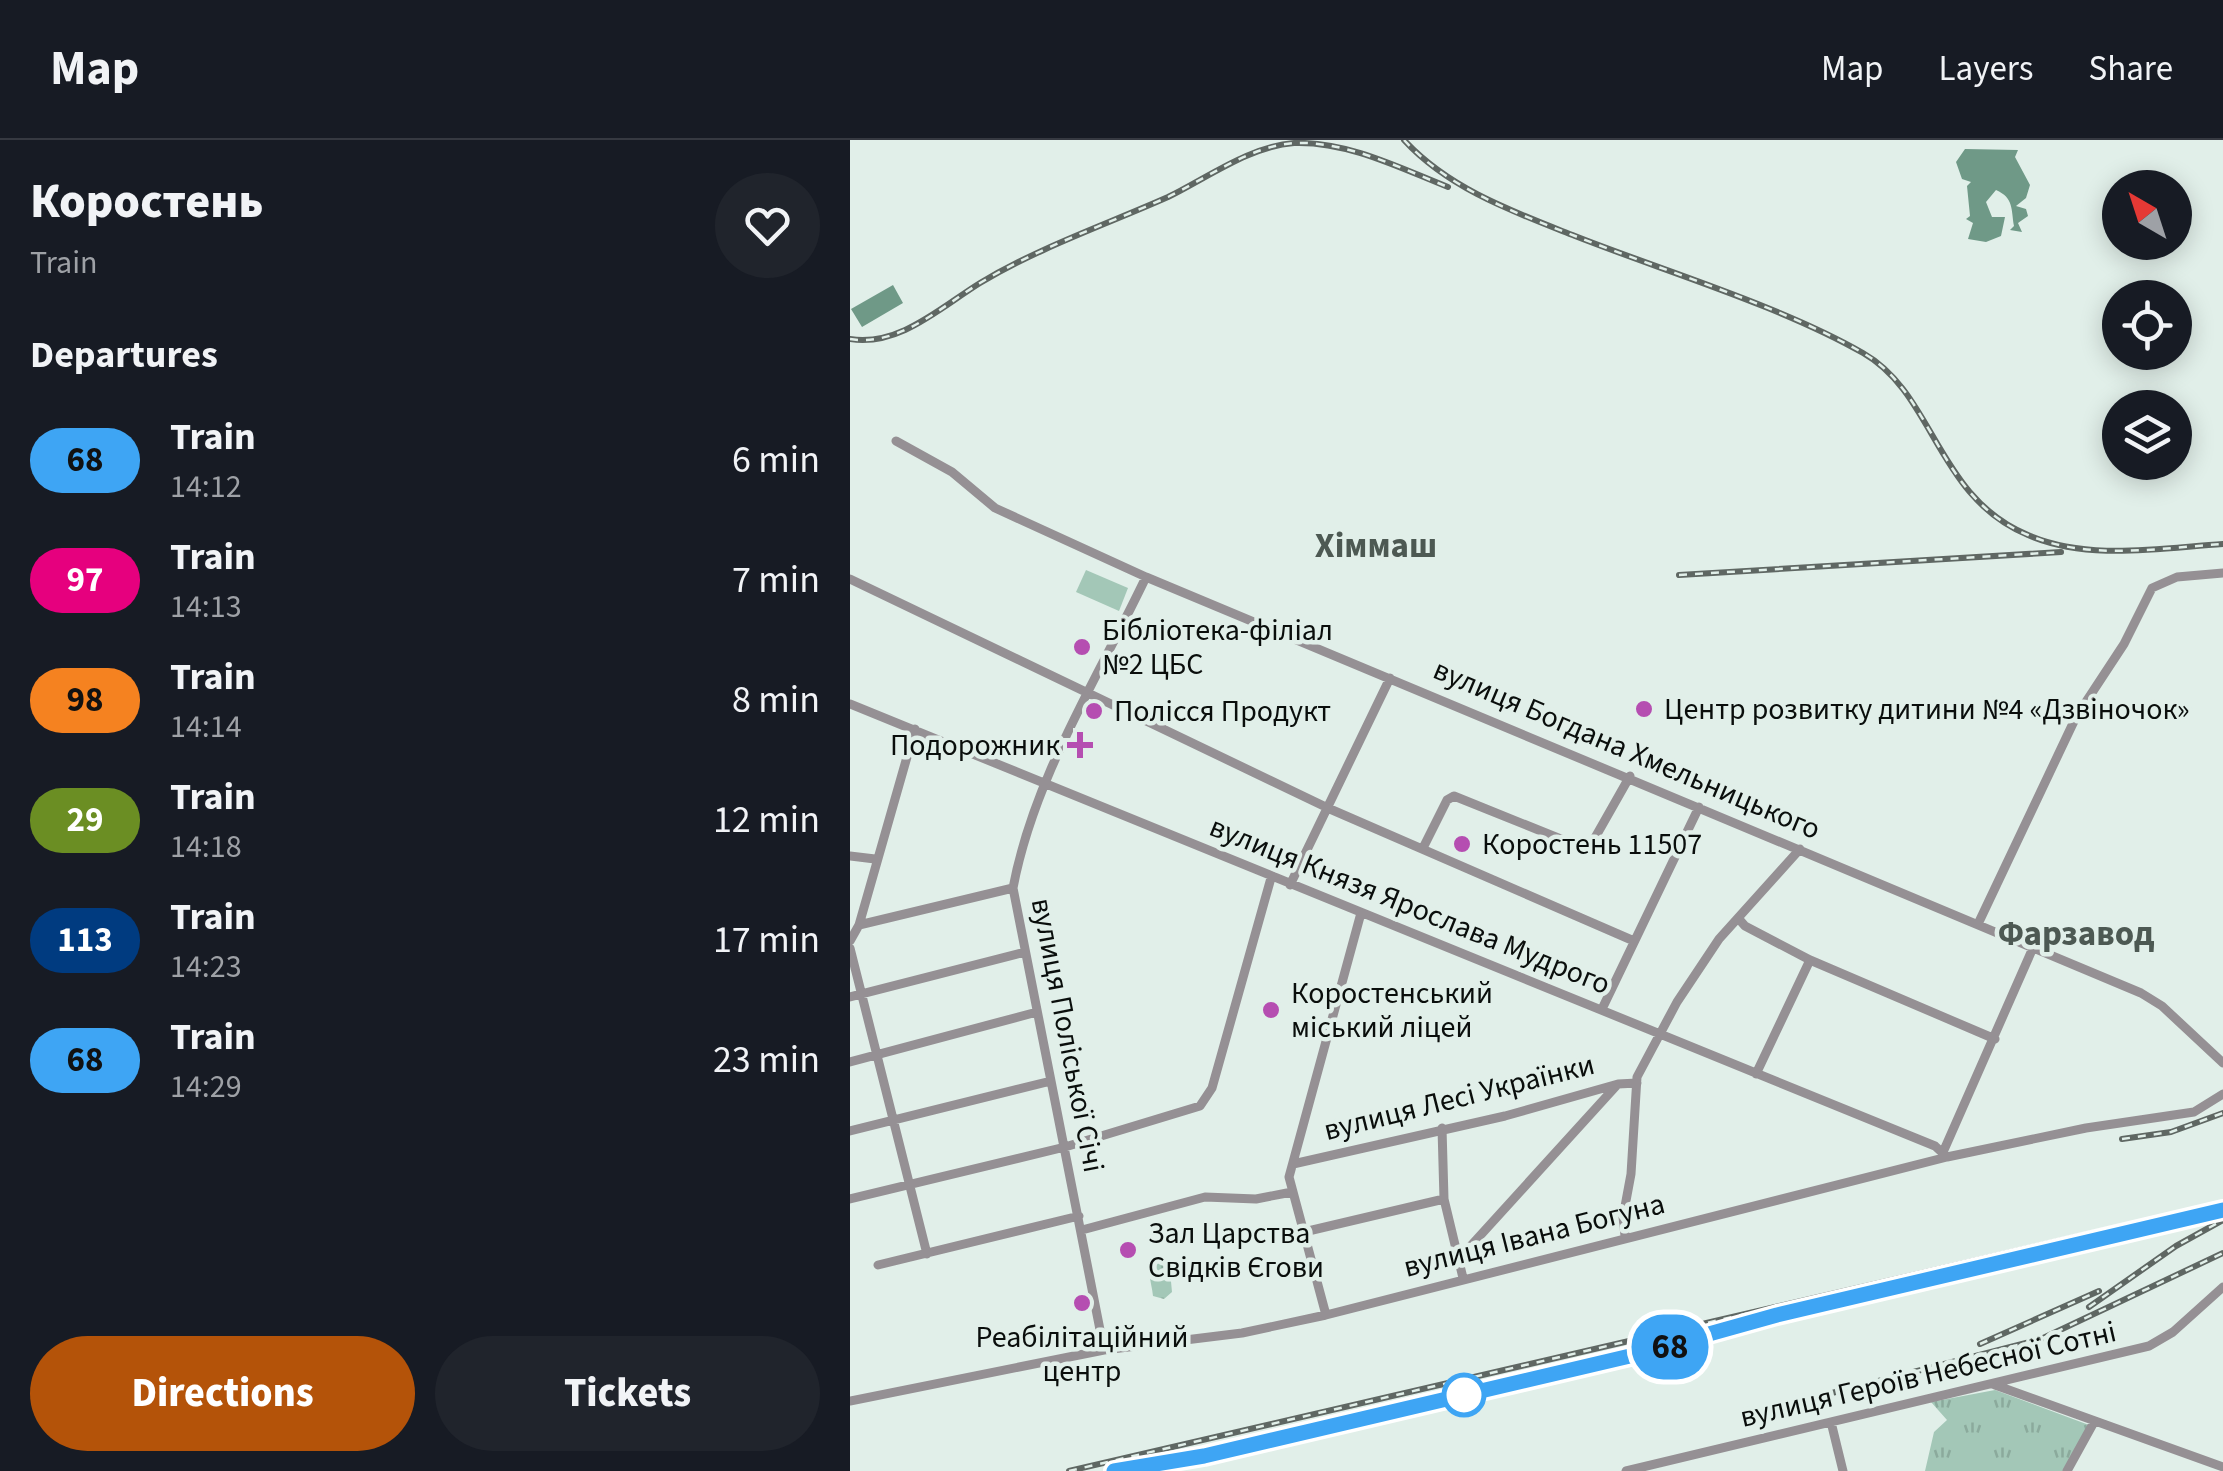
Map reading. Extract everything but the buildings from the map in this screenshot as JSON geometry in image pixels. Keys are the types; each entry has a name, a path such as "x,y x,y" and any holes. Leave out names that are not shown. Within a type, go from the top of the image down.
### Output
{"street":[{"name":"вулиця Богдана Хмельницького","path":"896,441 952,472 995,508 1146,577 1630,776 2162,1006 2223,1062"},
{"path":"1978,924 2076,716 2124,644 2152,588 2177,577 2223,573"},
{"name":"вулиця Поліської Січі","path":"1104,1350 1013,888 1021,847 1043,783 1146,577"},
{"path":"850,579 1092,691 1330,809 1424,846 1634,941"},
{"path":"1290,885 1390,678"},
{"name":"вулиця Князя Ярослава Мудрого","path":"850,704 1271,878 1602,1009 1945,1154"},
{"path":"915,729 859,925 850,944 856,995 877,1055 928,1254"},
{"path":"1424,846 1447,800 1454,796 1588,850 1630,776"},
{"path":"1602,1009 1699,808"},
{"path":"1625,1236 1622,1216 1631,1174 1637,1084 1677,1002 1738,918 1800,849"},
{"path":"850,856 875,859"},
{"path":"850,1199 1065,1148 1200,1106 1208,1098 1271,878"},
{"path":"859,925 1013,888"},
{"path":"1326,1315 1288,1178 1361,913"},
{"path":"1738,918 1745,926 1810,960 1994,1039"},
{"path":"1945,1154 2032,950"},
{"path":"856,995 1024,952"},
{"path":"1756,1074 1810,960"},
{"path":"850,1062 1037,1012"},
{"path":"850,1130 1051,1080"},
{"path":"1457,1261 1618,1084"},
{"name":"вулиця Лесі Українки","path":"1293,1164 1618,1084 1637,1084"},
{"name":"вулиця Івана Богуна","path":"850,1401 1104,1350 1242,1333 1326,1315 1945,1154 2194,1112 2223,1094"},
{"path":"1442,1128 1444,1199 1463,1278"},
{"path":"1082,1230 1205,1197 1256,1199 1292,1192"},
{"path":"1304,1232 1444,1199"},
{"path":"878,1265 1079,1216"},
{"name":"вулиця Героїв Небесної Сотні","path":"1626,1471 2157,1343 2223,1287"},
{"path":"1988,1385 2223,1467"},
{"path":"1832,1422 1843,1471"},
{"path":"2066,1471 2094,1422"}],"green space":[{"path":"1086,570 1128,588 1119,611 1076,592"},
{"path":"1155,1259 1170,1271 1172,1292 1164,1299 1153,1296 1150,1272"},
{"path":"1995,1390 2089,1425 2063,1471 1925,1471 1934,1432 1947,1420 1931,1402"}],"shaded area":[{"path":"1965,149 2018,150 2015,157 2030,185 2026,198 2016,206 2026,209 2028,216 2018,223 2022,232 2010,230 2014,226 2011,205 1996,190 1986,202 1992,217 2005,217 2001,236 1986,242 1968,239 1973,223 1966,219 1970,216 1967,186 1971,182 1962,179 1956,162"},
{"path":"893,285 903,303 862,327 851,309"}],"railway":[{"path":"1404,140 1441,172 1506,208 1759,305 1863,353 1887,371 1906,393 1954,472 1974,496 1997,518 2028,535 2051,543 2099,550 2223,544"},
{"path":"850,339 868,340 902,331 1026,258 1168,197 1245,156 1278,145 1334,146 1448,187"},
{"path":"1679,575 2061,552"},
{"path":"2122,1139 2171,1132 2223,1113"},
{"path":"1069,1471 2223,1203"},
{"path":"2089,1307 2176,1246 2223,1220"},
{"path":"1793,1403 2041,1339 2223,1253"},
{"path":"1980,1344 2099,1291"},
{"path":"1731,1331 1844,1306"},
{"path":"1143,1471 1739,1327"}],"train":[{"name":"68","path":"1114,1471 1204,1456 1630,1356 1777,1315 2223,1210"}],"place":[{"name":"Бібліотека-філіал №2 ЦБС","path":"1082,647"},
{"name":"Центр розвитку дитини №4 «Дзвіночок»","path":"1644,709"},
{"name":"Полісся Продукт","path":"1094,711"},
{"name":"Подорожник","path":"1080,745"},
{"name":"Коростень 11507","path":"1462,844"},
{"name":"Коростенський міський ліцей","path":"1271,1010"},
{"name":"Зал Царства Свідків Єгови","path":"1128,1250"},
{"name":"Реабілітаційний центр","path":"1082,1303"}],"district":[{"name":"Хіммаш","path":"1376,545"},
{"name":"Фарзавод","path":"2076,933"}]}
